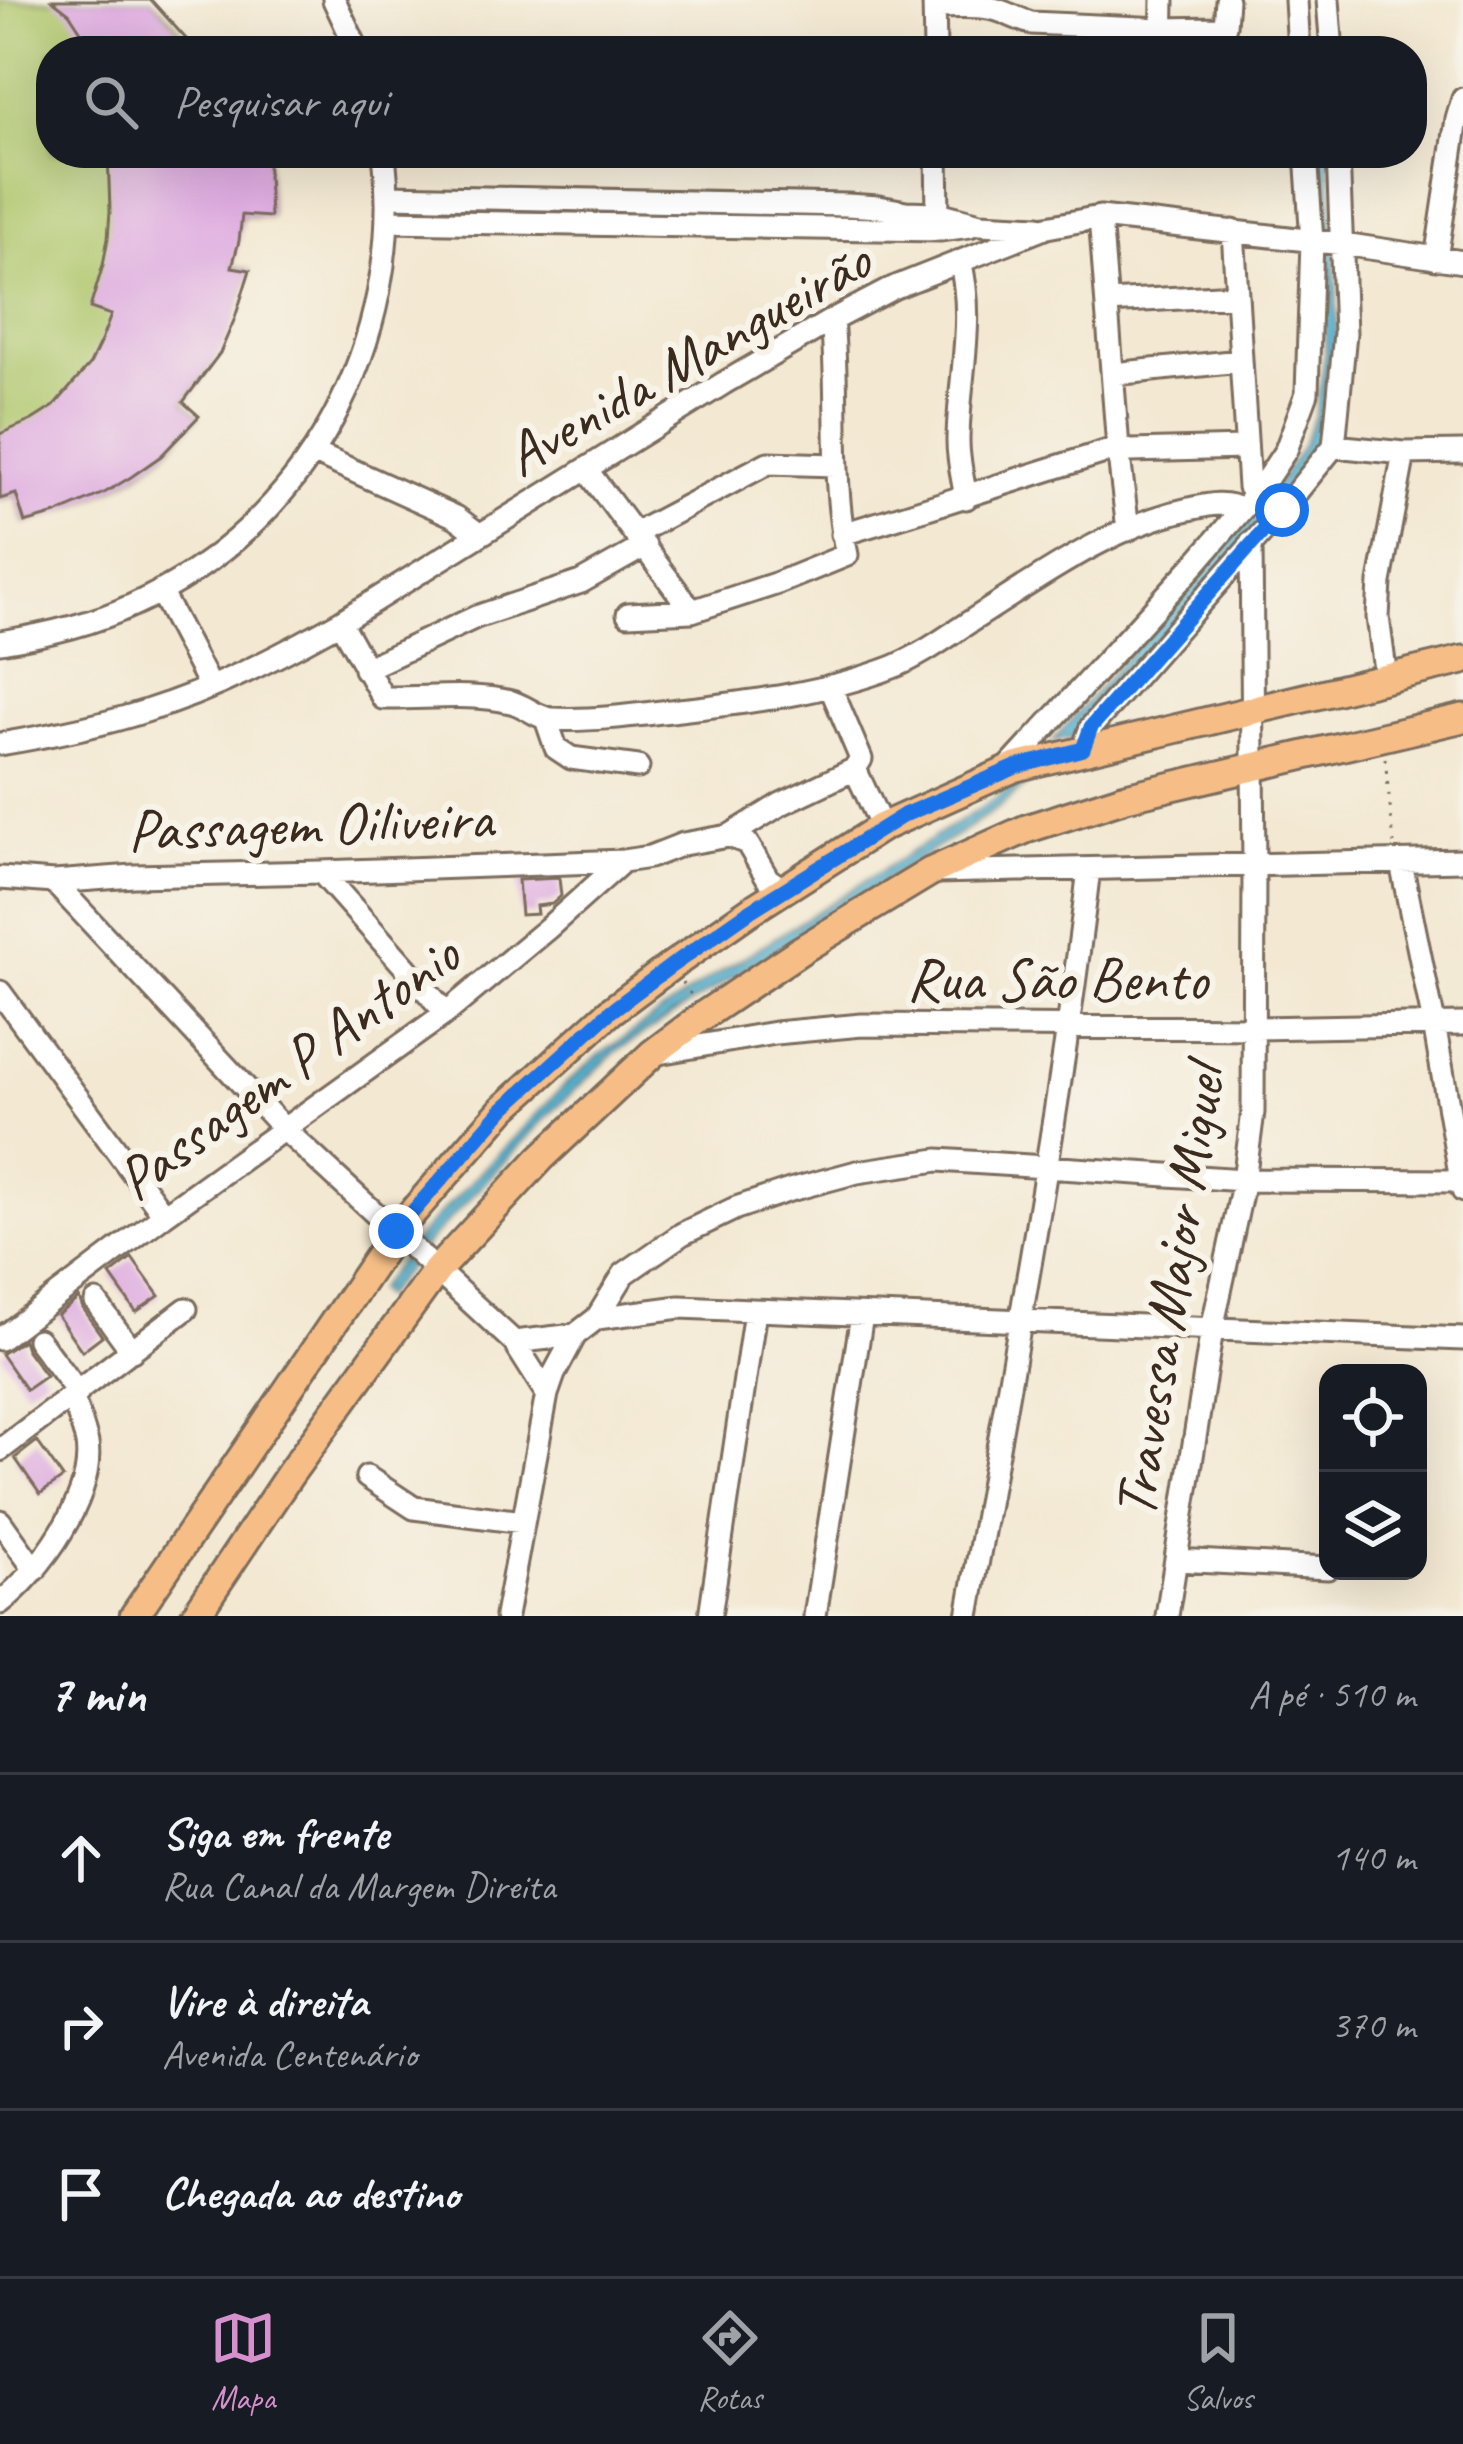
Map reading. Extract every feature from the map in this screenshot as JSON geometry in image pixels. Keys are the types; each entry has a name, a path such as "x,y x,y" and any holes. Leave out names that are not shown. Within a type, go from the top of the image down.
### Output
{"main road":[{"path":"138,1611 399,1234 504,1108 611,1011 671,966 882,827 1005,772 1083,749 1463,660"},
{"path":"195,1616 433,1266 652,1054 782,963 930,872 1027,829 1126,797 1463,718"},
{"path":"253,1441 250,1458 254,1468 262,1474 290,1474"},
{"path":"220,1493 244,1486 257,1501 259,1518"}],"street":[{"path":"334,0 351,36"},
{"path":"1162,36 1163,0"},
{"path":"1180,36 1225,26 1226,0"},
{"path":"1296,0 1298,36"},
{"path":"1328,0 1330,36"},
{"path":"935,36 934,3 1001,11 1031,23 1131,36"},
{"path":"1436,260 1463,99"},
{"path":"0,642 89,623 160,592 215,556 285,491 338,412 373,324 388,220 385,168"},
{"path":"937,168 938,213"},
{"path":"1005,772 1262,486 1286,450 1307,392 1312,241 1307,168"},
{"path":"1083,749 1091,727 1334,446 1345,333 1339,168"},
{"path":"388,196 847,205 938,213 983,224"},
{"path":"1100,218 1128,530"},
{"name":"Avenida Mangueirão","path":"0,744 145,712 277,658 832,320 893,288 1047,227 1100,218 1463,262"},
{"path":"388,220 941,230 983,224 1047,227"},
{"path":"1233,231 1244,448 1249,487 1262,486"},
{"path":"960,261 965,318 958,439 966,498"},
{"path":"1108,302 1237,295"},
{"path":"832,320 837,497 845,544"},
{"path":"1113,374 1240,361"},
{"path":"1334,446 1404,453 1463,452"},
{"path":"628,614 692,611 778,583 845,544 1028,475 1118,448 1244,448"},
{"path":"314,453 456,517 480,535"},
{"path":"1386,678 1378,617 1380,582 1404,453"},
{"path":"365,669 476,617 581,582 640,540 768,463 836,465"},
{"path":"586,470 692,611"},
{"path":"340,622 383,698 461,696 514,702 546,719 638,715 757,701 896,666 1077,554 1128,530 1208,505 1230,503 1241,510"},
{"name":"Travessa Major Miguel","path":"1166,1616 1253,1112 1251,543"},
{"path":"160,592 210,687"},
{"path":"623,861 729,836 781,804 855,769 861,759 830,686"},
{"path":"546,719 556,748 572,758 638,767"},
{"path":"855,769 882,827"},
{"path":"729,836 747,842 768,879 784,890"},
{"path":"930,872 1463,860"},
{"name":"Passagem Oiliveira","path":"0,878 54,882 623,861"},
{"name":"Passagem P Antonio","path":"0,1339 446,1012 623,861"},
{"path":"506,1616 547,1394 575,1335 597,1318 624,1274 654,1251 736,1208 857,1172 938,1160 1244,1180 1462,1186 1399,863"},
{"path":"968,1616 1048,1168 1089,869"},
{"path":"321,872 446,1012"},
{"path":"54,882 284,1130 514,1342 547,1394"},
{"path":"3,1004 164,1215"},
{"name":"Rua São Bento","path":"652,1054 775,1033 862,1025 1254,1028 1463,1024"},
{"path":"95,1302 132,1351"},
{"path":"597,1318 680,1307 1463,1339"},
{"path":"0,1450 186,1309"},
{"path":"710,1616 755,1311"},
{"path":"815,1616 862,1315"},
{"path":"514,1342 575,1335"},
{"path":"4,1590 35,1570 77,1503 86,1474 87,1442 75,1395 38,1340"},
{"path":"367,1477 414,1508 523,1522"},
{"path":"0,1521 35,1570"},
{"path":"1176,1560 1319,1568"}],"path":[{"path":"1383,736 1399,863"},
{"path":"679,977 698,1006"}],"green space":[{"path":"0,0 151,0 185,36 36,36 36,168 268,168 270,217 242,216 232,266 249,270 238,307 208,370 184,402 199,416 160,457 113,488 25,523 16,495 0,499"}],"water":[{"path":"1318,168 1330,168 1337,307 1333,384 1315,458 1076,737 1053,741 1280,480 1316,414 1326,352"},
{"path":"1028,783 961,832 616,1051 543,1120 383,1297 377,1290 423,1232 597,1057 705,982 1008,788"}],"building":[{"path":"52,0 151,0 183,36 84,36 69,13"},
{"path":"109,168 268,168 270,217 242,215 232,267 250,270 235,318 220,353 183,402 199,416 161,456 131,477 56,514 25,523 16,494 0,499 0,434 54,406 90,364 111,315 90,308 103,265 110,211"},
{"path":"559,878 561,896 552,904 536,906 537,914 521,915 518,880"},
{"path":"132,1258 159,1296 136,1312 110,1275"},
{"path":"79,1298 102,1336 82,1351 57,1315"},
{"path":"23,1340 46,1376 26,1390 1,1354"},
{"path":"37,1441 63,1478 40,1494 15,1458"}],"route":[{"path":"396,1231 504,1108 611,1011 671,966 904,815 1016,767 1083,749 1091,727 1282,510"}]}
